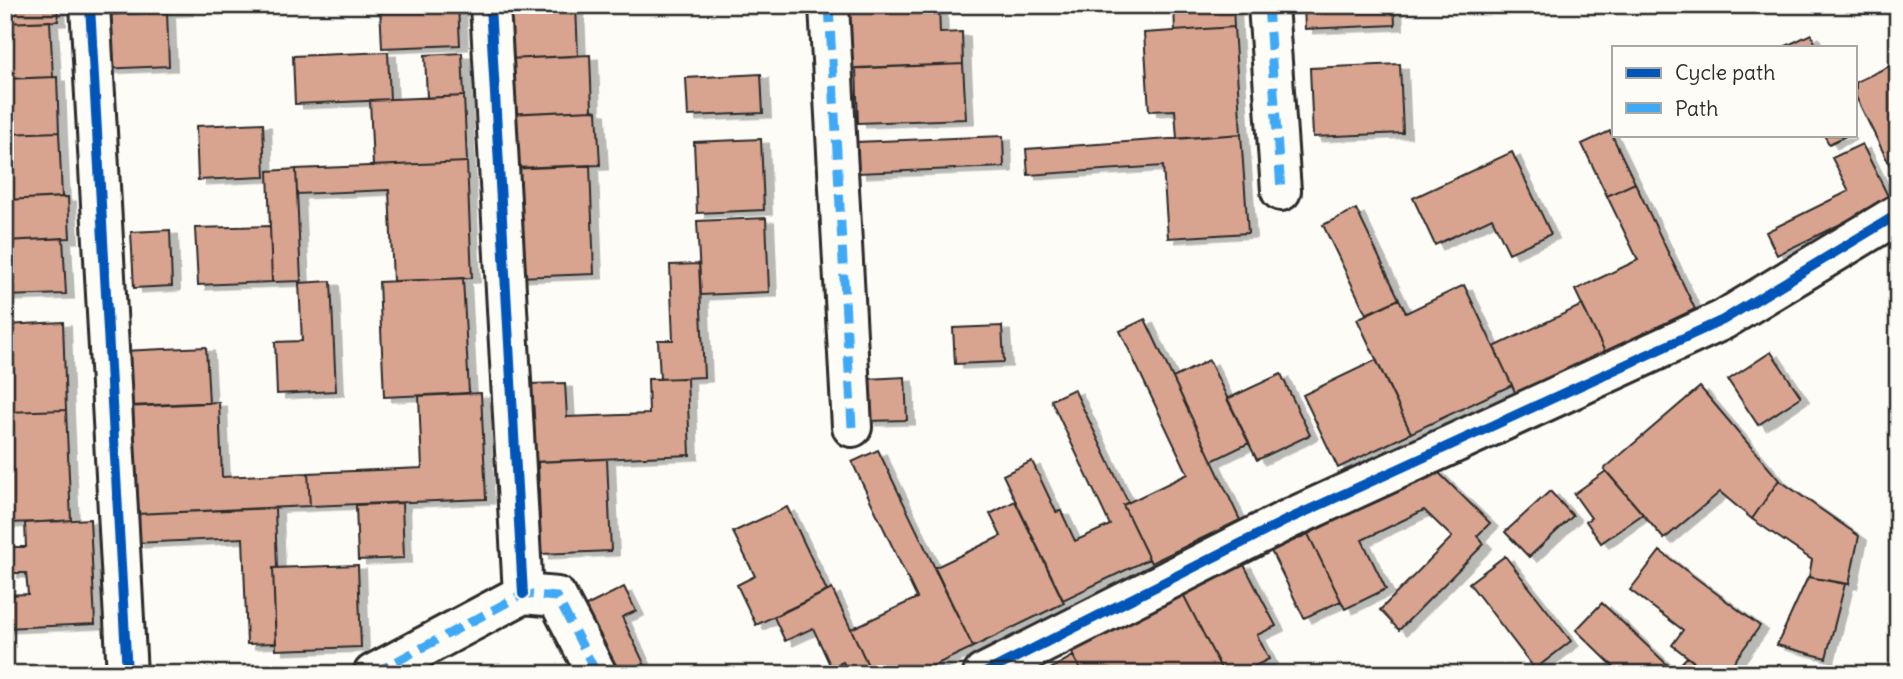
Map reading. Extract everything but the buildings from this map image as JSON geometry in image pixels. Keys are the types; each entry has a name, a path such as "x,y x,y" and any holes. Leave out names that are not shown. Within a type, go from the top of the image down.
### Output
{"street":[{"path":"90,5 127,674"},
{"path":"490,5 523,594"},
{"path":"829,5 852,427"},
{"path":"1268,5 1281,191"},
{"path":"984,674 1287,520 1723,320 1898,214"},
{"path":"373,674 523,594 558,597 597,674"}],"marked path":[{"path":"829,5 852,427"},
{"path":"1268,5 1281,191"},
{"path":"373,674 523,594 557,597 597,674"}],"cycle path":[{"path":"90,5 127,674"},
{"path":"490,5 523,594"},
{"path":"983,674 1287,520 1723,320 1898,214"}]}
